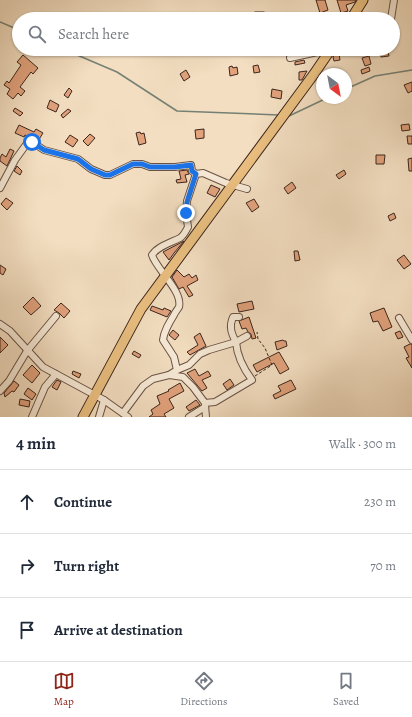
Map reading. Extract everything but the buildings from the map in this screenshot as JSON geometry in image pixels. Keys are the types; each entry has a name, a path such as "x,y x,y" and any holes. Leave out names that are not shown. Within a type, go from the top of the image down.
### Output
{"highway":[{"path":"355,12 363,0"},
{"path":"84,417 140,309 327,56"}],"street":[{"path":"392,12 394,0"},
{"path":"290,58 299,56"},
{"path":"0,188 15,160 28,142 32,142 44,150 78,159 91,169 105,175 110,175 133,164 142,164 150,167 175,167 191,165 192,171 196,174"},
{"path":"196,174 203,173 247,189"},
{"path":"177,370 174,357 163,340 167,327 179,306 179,298 154,262 152,255 154,251 180,238 188,227 186,213 187,202 196,174"},
{"path":"0,391 9,382 27,351 56,316"},
{"path":"189,417 205,405 215,402 252,380 237,353 236,342 231,329 230,323 233,317 239,317"},
{"path":"399,318 412,340"},
{"path":"0,324 10,331 43,367 104,400 125,415 143,386 154,379 169,375 189,365 200,354 236,342 247,336"},
{"path":"32,417 44,387 56,374"},
{"path":"169,375 183,377 193,387 205,405 206,417"},
{"path":"99,417 104,400"}],"path":[{"path":"252,380 257,374 272,365 265,348 258,339 257,332"}],"waterway":[{"path":"0,22 12,27"},
{"path":"79,56 117,72 177,111 279,115"},
{"path":"352,86 375,76 412,70"},
{"path":"289,116 316,103"}],"route":[{"path":"32,142 44,150 58,155 78,159 91,169 105,175 110,175 133,164 142,164 150,167 175,167 187,164 191,165 192,171 196,174 187,202 186,213"}]}
